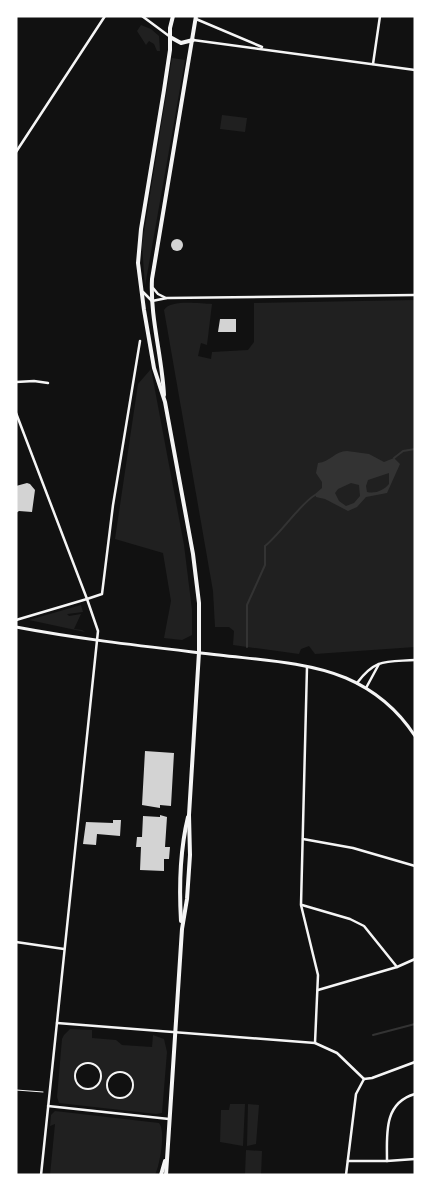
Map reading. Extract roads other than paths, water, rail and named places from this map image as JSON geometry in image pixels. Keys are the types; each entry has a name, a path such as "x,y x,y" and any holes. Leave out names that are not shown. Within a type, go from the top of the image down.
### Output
{"main road":[{"path":"165,402 154,368 140,289 138,263 140,237 174,16"},
{"path":"182,928 187,899 191,834 189,814 199,652 199,592 165,402 162,366 152,301 152,285 193,40 196,18 191,16"},
{"path":"170,37 181,43 193,40"},
{"path":"166,1175 182,928 181,871 184,834 189,814"},
{"path":"161,1175 167,1154"}],"street":[{"path":"17,150 106,16"},
{"path":"142,16 170,37"},
{"path":"373,64 380,16"},
{"path":"196,18 266,49"},
{"path":"193,40 415,70"},
{"path":"152,285 158,294 167,298"},
{"path":"140,289 152,301 167,298 415,295"},
{"path":"16,620 102,594 113,505 140,341"},
{"path":"16,382 34,381 48,383"},
{"path":"16,413 97,624 97,641 41,1175"},
{"path":"16,627 97,641 199,652 307,667 338,675 365,688 392,708 415,736"},
{"path":"357,684 369,669 380,663 415,660"},
{"path":"365,688 380,663"},
{"path":"307,667 301,905 318,975 315,1043"},
{"path":"303,839 352,848 415,866"},
{"path":"301,905 350,919 364,926 397,967"},
{"path":"16,942 64,949"},
{"path":"318,990 397,967 415,959"},
{"path":"57,1022 315,1043 337,1053 364,1079"},
{"path":"364,1079 372,1078 415,1062"},
{"path":"92,1063 99,1068 100,1080 93,1087 82,1087 76,1080 76,1071 82,1064 92,1063"},
{"path":"122,1072 131,1077 134,1086 130,1094 120,1098 110,1094 107,1084 111,1076 122,1072"},
{"path":"346,1175 356,1094 364,1079"},
{"path":"387,1161 386,1124 401,1101 415,1094"},
{"path":"48,1106 169,1120"},
{"path":"348,1161 415,1159"}],"waterway":[{"path":"394,458 403,451 415,449"},
{"path":"247,647 247,605 265,565 265,546 303,505 315,495"},
{"path":"373,1035 415,1024"}]}
